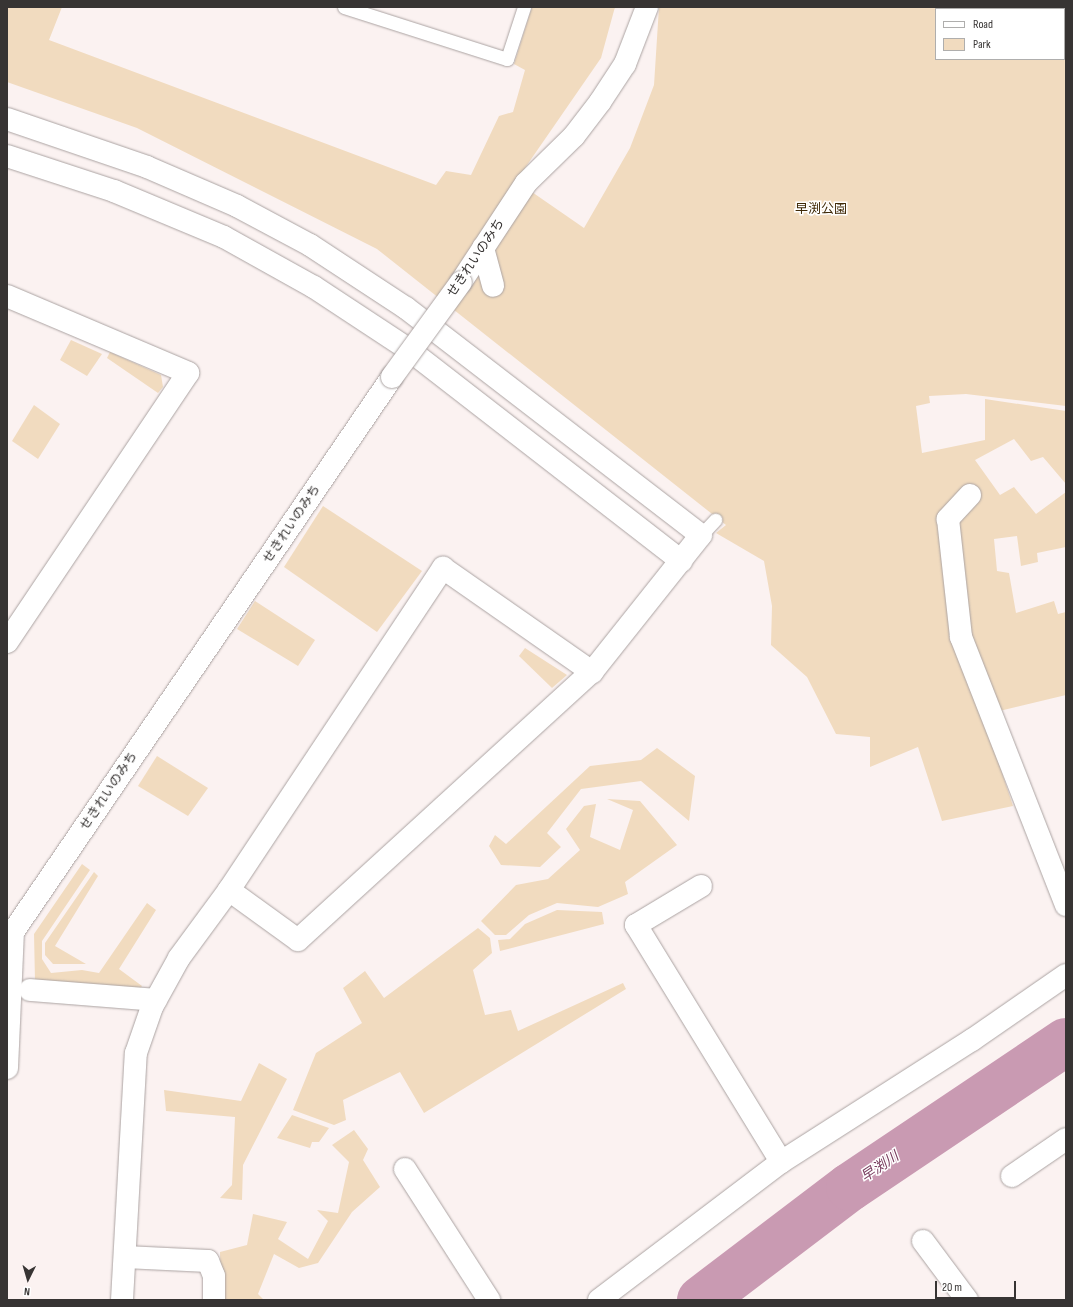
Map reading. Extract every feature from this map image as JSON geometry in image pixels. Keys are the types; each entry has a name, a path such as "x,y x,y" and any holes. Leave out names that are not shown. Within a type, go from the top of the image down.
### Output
{"street":[{"name":"せきれいのみち","path":"7,1068 13,932 392,377 461,282 526,184 574,136 600,102 625,64 647,7"},
{"path":"7,119 147,167 237,206 310,245 406,308 708,528 592,672 298,940 229,890"},
{"path":"7,156 114,191 224,237 314,287 408,349 681,561"},
{"path":"483,248 493,286"},
{"path":"7,296 188,373 7,642"},
{"path":"970,495 948,519 961,637 1066,905"},
{"path":"122,1300 136,1053 156,1000 179,958 229,890 443,568 592,672"},
{"path":"701,886 636,925 781,1162"},
{"path":"599,1300 781,1162 972,1040 1066,975"},
{"path":"30,990 156,1000"},
{"path":"1012,1176 1066,1139"},
{"path":"405,1169 489,1300"},
{"path":"923,1241 967,1300"},
{"path":"125,1257 208,1261 214,1276 214,1300"}],"lane":[{"path":"344,7 506,59 524,7"}],"green space":[{"name":"早渕公園","path":"7,7 62,7 49,40 436,185 446,171 471,175 499,116 513,112 525,70 514,64 532,7 615,7 601,58 516,181 584,228 630,148 654,85 659,7 1066,7 1066,406 966,394 929,396 930,403 916,406 922,453 985,440 985,399 1066,411 1066,484 1043,457 1031,461 1014,439 975,460 1000,495 1014,487 1036,514 1066,492 1066,547 1037,553 1038,562 1021,566 1017,536 994,539 997,571 1009,573 1016,613 1054,601 1058,614 1066,612 1066,695 983,715 1013,806 942,821 918,747 870,767 870,737 836,734 807,677 771,645 772,606 764,561 716,533 726,525 377,249 137,128 7,82"},
{"path":"71,340 102,354 87,376 60,360"},
{"path":"110,352 161,375 163,387 158,393 107,358"},
{"path":"34,405 60,424 38,459 12,441"},
{"path":"323,506 422,571 377,632 284,567"},
{"path":"255,601 315,640 298,666 237,629"},
{"path":"525,648 567,675 552,688 519,656"},
{"path":"657,748 695,776 689,821 641,781 581,789 547,833 561,847 540,867 501,865 489,846 495,835 506,844 590,766 641,760"},
{"path":"157,756 208,788 188,816 138,786"},
{"path":"607,799 640,801 677,845 625,882 628,894 598,907 557,903 529,915 506,935 495,935 481,921 516,885 548,879 580,850 566,829 584,806 596,804 590,837 620,850 633,810"},
{"path":"82,864 90,870 42,941 42,959 51,973 82,970 99,973 147,903 156,910 119,969 142,986 139,990 35,981 34,934"},
{"path":"94,872 98,876 55,946 86,964 53,964 45,955 45,943"},
{"path":"557,910 602,912 604,924 500,951 498,940 510,939 525,924"},
{"path":"478,928 490,938 492,953 473,970 485,1015 511,1010 518,1031 623,983 626,989 424,1113 400,1072 343,1100 346,1120 334,1125 293,1110 316,1053 362,1023 343,988 365,971 384,998"},
{"path":"259,1063 287,1079 243,1165 242,1200 220,1198 232,1185 235,1117 166,1111 164,1090 241,1101"},
{"path":"292,1115 329,1128 319,1142 312,1142 310,1148 277,1138"},
{"path":"354,1130 368,1149 363,1160 380,1187 352,1212 318,1263 299,1268 274,1254 258,1294 264,1300 221,1300 220,1252 247,1245 253,1214 287,1222 278,1239 308,1259 328,1221 317,1210 338,1213 349,1162 332,1145"}],"waterway":[{"name":"早渕川","path":"701,1300 850,1187 1066,1042"}]}
